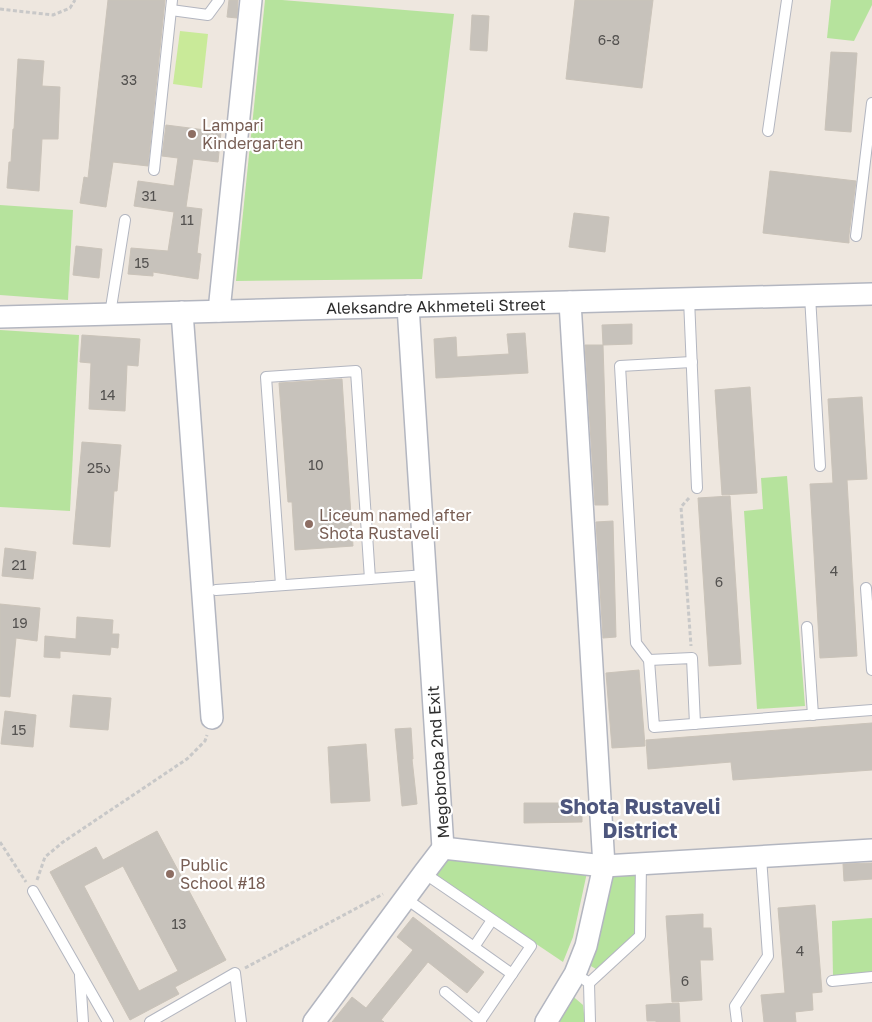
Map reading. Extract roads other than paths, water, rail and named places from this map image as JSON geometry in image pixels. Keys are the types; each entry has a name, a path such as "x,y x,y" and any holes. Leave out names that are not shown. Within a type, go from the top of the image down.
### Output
{"street":[{"path":"219,311 251,0"},
{"name":"Aleksandre Akhmeteli Street","path":"0,317 872,294"},
{"path":"546,1022 582,978 586,946 604,866 570,302"},
{"name":"Megobroba 2nd Exit","path":"408,306 443,848 604,866 872,850"},
{"path":"182,312 212,718"},
{"path":"314,1022 398,894 424,873 443,848"}],"lane":[{"path":"154,170 172,5 208,15 219,0"},
{"path":"768,131 787,0"},
{"path":"856,236 872,103"},
{"path":"110,314 125,220"},
{"path":"810,296 820,466"},
{"path":"689,299 697,488"},
{"path":"692,362 620,366 636,643 649,660 654,727 872,710"},
{"path":"281,585 266,376 356,371 370,579"},
{"path":"216,590 426,575"},
{"path":"866,588 872,670"},
{"path":"807,627 814,715"},
{"path":"649,660 692,658 695,724"},
{"path":"737,1022 735,1006 768,956 761,857"},
{"path":"590,1022 582,978 640,936 641,864"},
{"path":"424,873 531,946 480,1022 445,992"},
{"path":"33,891 108,1022"},
{"path":"398,894 512,974"},
{"path":"474,947 492,920"},
{"path":"80,973 83,1022"},
{"path":"150,1022 235,973 241,1022"},
{"path":"832,981 872,977"}],"place":[{"name":"Lampari Kindergarten","path":"192,134"},
{"name":"Liceum named after Shota Rustaveli","path":"309,524"},
{"name":"Public School #18","path":"170,874"}],"district":[{"name":"Shota Rustaveli District","path":"640,818"}]}
